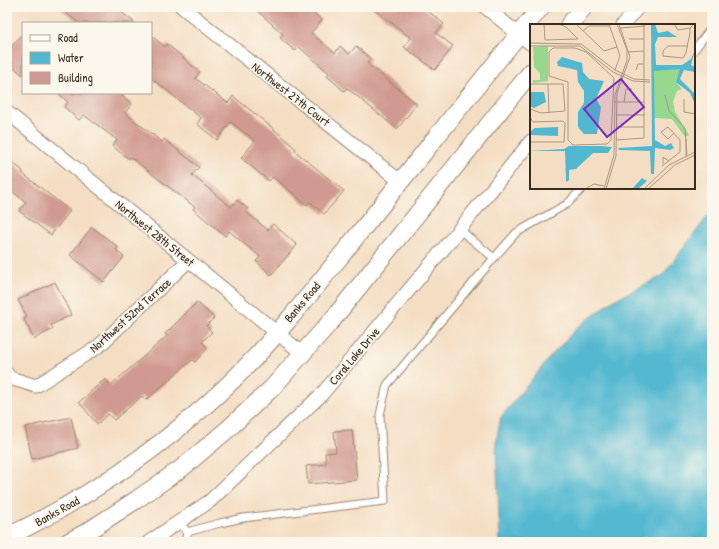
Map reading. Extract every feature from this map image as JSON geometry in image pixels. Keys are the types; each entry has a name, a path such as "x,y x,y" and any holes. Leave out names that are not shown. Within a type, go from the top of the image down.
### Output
{"street":[{"name":"Northwest 27th Court","path":"182,7 401,182"},
{"path":"485,7 525,39"},
{"name":"Banks Road","path":"532,24 541,7"},
{"path":"570,24 584,7"},
{"path":"624,24 638,7"},
{"name":"Banks Road","path":"7,537 86,495 137,461 186,422 233,380 277,332 401,182 525,39 530,29"},
{"path":"68,542 87,532 182,468 228,429 272,388 333,319 530,73"},
{"name":"Northwest 28th Street","path":"7,112 303,354"},
{"name":"Coral Lake Drive","path":"149,542 183,527 322,394 460,230 530,142"},
{"name":"Northwest 52nd Terrace","path":"7,374 10,378 36,386 98,346 188,261"}],"lane":[{"path":"695,49 712,27"},
{"path":"185,542 183,527 220,523 243,518 385,501 380,415 388,385 516,233 567,204 582,189"},
{"path":"460,230 494,258"}],"water":[{"path":"712,211 712,542 500,542 496,442 501,417 552,355 578,327 614,300 662,276"}],"building":[{"path":"58,7 115,7 134,22 78,22"},
{"path":"253,7 306,7 322,20 311,33 335,53 340,46 349,54 356,46 371,59 367,63 417,104 397,129 347,88 344,91 327,76 329,73 299,47 295,51 280,38 283,34"},
{"path":"371,7 423,7 444,24 436,33 453,46 435,70 404,47 411,38"},
{"path":"22,34 22,74 7,62 7,52"},
{"path":"152,36 165,47 167,44 200,72 195,78 228,103 233,96 281,135 296,149 295,151 344,191 324,214 310,202 307,205 273,177 269,181 241,158 255,141 231,122 217,140 197,124 201,118 152,79"},
{"path":"59,94 119,94 132,104 125,113 162,142 164,139 199,167 192,175 231,207 237,200 248,209 246,212 268,230 273,224 297,245 271,275 256,261 260,257 229,231 225,236 193,209 195,207 130,157 129,159 112,146 117,140 84,115 79,120 64,107 68,102"},
{"path":"7,158 23,171 22,173 70,211 51,235 19,211 26,202 9,189 7,192"},
{"path":"92,227 118,247 116,250 124,257 104,282 70,255"},
{"path":"55,282 71,315 51,325 53,329 34,339 24,319 27,317 18,300"},
{"path":"197,302 214,318 206,326 212,332 202,342 208,348 195,362 192,360 146,400 142,396 114,420 108,414 97,424 79,402 105,379 111,385 167,336 165,334"},
{"path":"71,417 78,448 32,459 25,427"},
{"path":"352,430 357,480 308,484 306,466 326,464 325,453 336,452 334,431"}]}
